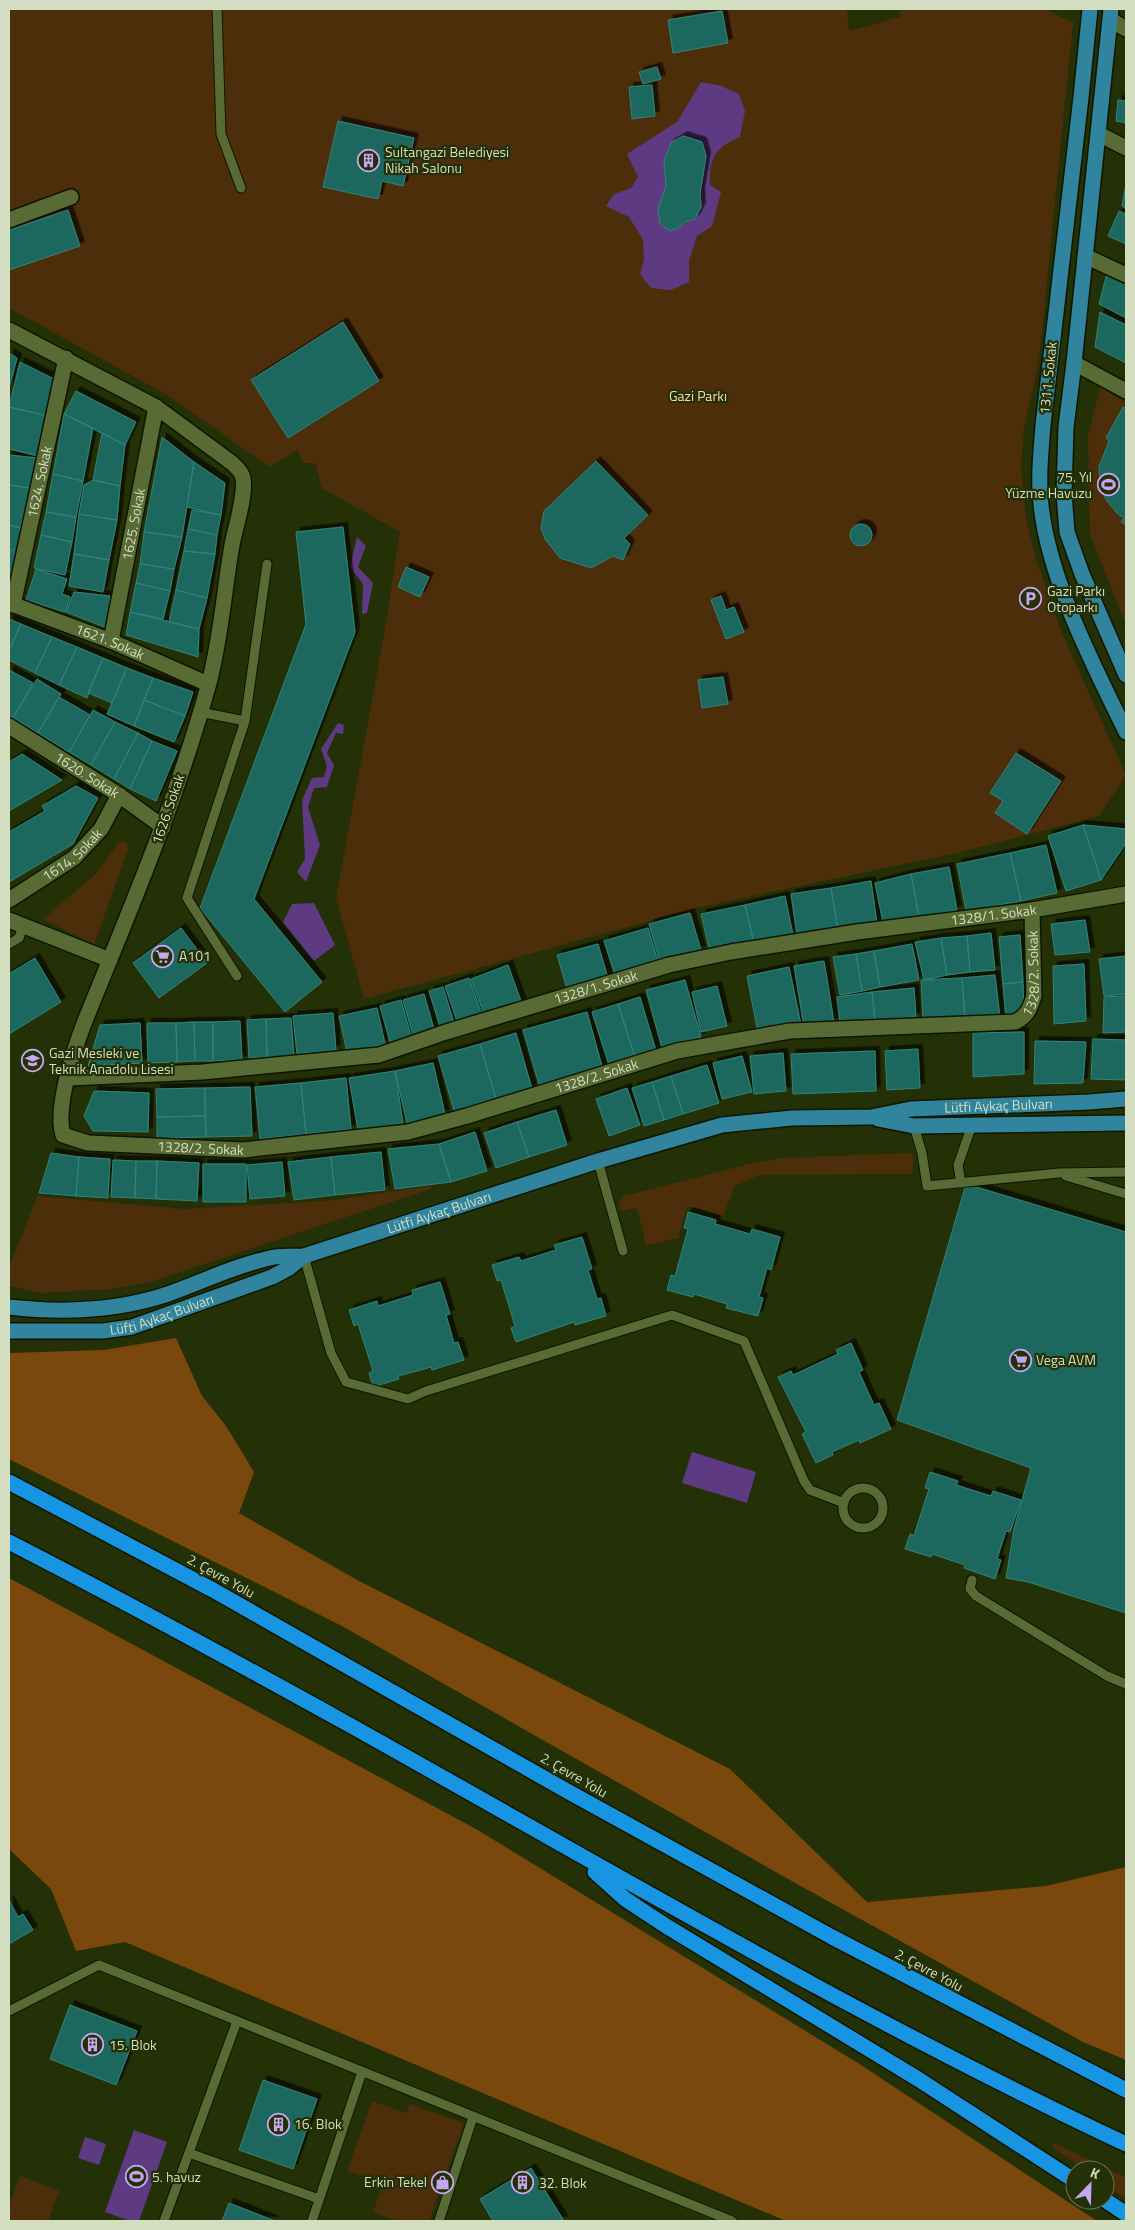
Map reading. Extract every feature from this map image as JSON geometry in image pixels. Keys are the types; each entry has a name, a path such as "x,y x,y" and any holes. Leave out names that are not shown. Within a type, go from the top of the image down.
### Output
{"highway":[{"name":"2. Çevre Yolu","path":"9,1482 213,1590 567,1791 823,1932 1126,2090"},
{"path":"9,1542 346,1723 761,1958 1032,2100 1126,2144"},
{"path":"576,1854 625,1899 666,1926 918,2079 1065,2175"},
{"path":"1115,2207 1126,2214"}],"main road":[{"path":"1086,10 1111,15"},
{"name":"1311. Sokak","path":"1086,10 1046,393 1041,453 1041,497 1053,563 1098,674 1126,732"},
{"name":"1311. Sokak","path":"1111,15 1066,427 1064,493 1068,532 1082,574 1126,675"},
{"name":"Lütfi Aykaç Bulvarı","path":"871,1118 911,1109 1126,1099"},
{"name":"Lütfi Aykaç Bulvarı","path":"9,1307 66,1310 114,1307 164,1295 244,1265 272,1257 304,1256 598,1161 722,1125 792,1118 871,1118 914,1126 1126,1123"},
{"name":"Lüfti Aykaç Bulvarı","path":"9,1331 103,1331 132,1327 272,1277 289,1268 304,1256"}],"street":[{"path":"1111,15 1126,29"},
{"path":"1099,134 1126,148"},
{"path":"9,220 71,197"},
{"path":"1085,256 1126,275"},
{"path":"9,330 66,358 156,407"},
{"name":"1624. Sokak","path":"11,604 66,358"},
{"path":"1074,363 1126,391"},
{"name":"1626. Sokak","path":"63,1135 60,1115 68,1078 83,1026 163,828 208,684 217,650 232,545 244,484 242,473 232,463 156,407"},
{"name":"1625. Sokak","path":"111,641 156,407"},
{"name":"1621. Sokak","path":"11,604 111,641 208,684"},
{"name":"1620. Sokak","path":"10,728 119,795 163,828"},
{"name":"1614. Sokak","path":"9,900 74,858 102,829 119,795"},
{"name":"1328/1. Sokak","path":"68,1078 202,1072 379,1055 446,1032 669,965 730,952 857,932 1032,910 1126,894"},
{"name":"1328/2. Sokak","path":"63,1135 88,1143 243,1150 408,1132 467,1116 677,1051 790,1031 1015,1022 1024,1017 1030,1009 1034,996 1032,910"},
{"path":"9,920 110,960"}],"lane":[{"path":"217,9 221,134 240,188"},
{"path":"237,976 188,898 244,721 267,564"},
{"path":"200,712 244,721"},
{"path":"9,944 19,938 24,926"},
{"path":"961,1183 958,1165 972,1125"},
{"path":"914,1126 922,1153 927,1186 1059,1173 1126,1172"},
{"path":"598,1161 623,1251"},
{"path":"1059,1173 1126,1194"},
{"path":"304,1256 332,1353 346,1382 408,1399 435,1388 672,1315 734,1336 744,1341 804,1481 810,1490 844,1503"},
{"path":"857,1489 870,1490 880,1499 882,1512 876,1523 871,1526 858,1527 848,1521 845,1515 844,1503 847,1497 857,1489"},
{"path":"972,1580 970,1589 976,1596 1107,1676 1126,1684"},
{"path":"9,2011 99,1965 732,2221"},
{"path":"164,2221 237,2021"},
{"path":"312,2221 362,2072"},
{"path":"438,2221 473,2117"},
{"path":"189,2153 319,2198"}],"green space":[{"name":"Gazi Parkı","path":"9,9 847,9 849,31 900,17 899,9 1045,9 1073,23 1039,361 1024,428 1021,467 1026,520 1036,559 1062,633 1126,775 1099,816 961,852 701,907 364,999 336,898 385,629 400,532 322,488 315,463 304,463 297,450 270,467 167,395 9,308"},
{"name":"75. Yıl Yüzme Havuzu","path":"1100,387 1126,403 1126,626 1090,534 1088,436"},
{"path":"125,841 129,846 94,945 43,919 98,872 118,843"},
{"path":"910,1153 914,1159 912,1174 759,1175 735,1186 723,1216 687,1206 678,1238 646,1246 638,1210 633,1208 621,1211 619,1203 624,1196 749,1164 781,1158"},
{"path":"430,1186 431,1189 150,1282 111,1289 42,1293 9,1286 9,1268 37,1196 185,1209 336,1200"},
{"path":"372,2101 407,2113 410,2104 464,2123 429,2221 398,2221 373,2212 383,2183 347,2171"},
{"path":"1054,2143 1090,2160 1071,2160 1052,2147"},
{"path":"1115,2172 1126,2177 1126,2199 1115,2191"},
{"path":"20,2176 59,2191 48,2221 9,2221 9,2206"}],"shaded area":[{"path":"701,82 721,86 739,94 745,111 740,137 719,150 712,161 710,185 721,192 712,226 697,236 689,260 689,282 671,290 651,288 640,274 644,260 643,240 629,217 606,206 614,194 631,188 638,177 627,154 677,122","holes":["683,136 702,142 701,207 695,219 670,231 666,185 671,143"]},
{"path":"357,537 366,546 358,567 373,583 367,613 362,614 363,584 350,567"},
{"path":"338,723 344,725 343,734 336,733 327,753 334,765 327,787 314,788 308,807 320,845 306,882 297,872 305,859 302,800 312,778 324,777 327,766 321,749"},
{"path":"314,903 335,945 314,961 283,922 292,904"},
{"path":"176,1338 202,1396 226,1426 254,1472 239,1513 359,1581 730,1769 867,1902 1046,1886 1126,1867 1126,2060 1083,2042 797,1884 340,1625 9,1459 9,1353 104,1350"},
{"path":"692,1452 756,1472 747,1503 682,1483"},
{"path":"9,1578 476,1829 861,2065 1065,2200 1065,2210 1080,2210 1097,2221 786,2221 125,1942 76,1951 51,1889 9,1849"},
{"name":"5. havuz","path":"134,2130 167,2142 139,2221 130,2221 105,2212"},
{"path":"85,2137 106,2144 99,2165 78,2158"}],"building":[{"path":"722,11 728,43 673,53 668,20"},
{"path":"657,67 661,79 643,84 639,72"},
{"path":"652,85 655,116 632,119 629,87"},
{"path":"1118,100 1126,101 1126,123 1116,121"},
{"name":"Sultangazi Belediyesi Nikah Salonu","path":"338,121 414,138 403,186 382,181 378,199 323,187"},
{"path":"683,136 702,142 706,156 700,193 701,207 695,219 670,231 660,224 658,209 666,185 664,161 671,143"},
{"path":"1126,184 1126,209 1122,206"},
{"path":"68,210 80,246 9,270 9,230"},
{"path":"1119,211 1126,214 1126,244 1108,236"},
{"path":"1107,273 1126,283 1126,318 1099,304"},
{"path":"1100,312 1126,325 1126,363 1095,347"},
{"path":"343,322 379,381 288,438 251,380"},
{"path":"9,353 17,358 9,388"},
{"path":"20,362 56,380 48,416 9,407"},
{"path":"76,391 136,422 125,445 64,414"},
{"path":"9,407 48,416 38,456 9,449"},
{"path":"1123,407 1126,409 1126,525 1121,522 1124,518 1106,500 1100,484 1099,467 1109,441 1106,438"},
{"path":"64,414 93,428 83,481 53,474"},
{"path":"102,433 125,445 120,486 93,480"},
{"path":"162,437 194,462 182,537 144,532"},
{"path":"9,455 37,458 30,488 9,485"},
{"path":"596,461 648,515 624,538 630,544 623,560 613,556 591,568 560,558 545,539 541,528 544,511"},
{"path":"194,462 225,483 221,515 187,507"},
{"path":"53,474 83,481 76,517 46,512"},
{"path":"93,480 120,486 117,520 79,514 84,485"},
{"path":"9,485 30,488 20,528 9,525"},
{"path":"192,510 221,515 217,535 188,529"},
{"path":"46,512 76,517 72,542 41,535"},
{"path":"79,514 117,520 109,560 74,554"},
{"path":"861,524 871,531 872,535 865,545 861,546 851,539 850,535 857,525"},
{"path":"9,525 20,528 18,551 9,549"},
{"path":"343,527 355,632 254,899 322,982 285,1012 200,908 306,624 296,532"},
{"path":"188,529 217,535 215,554 184,551"},
{"path":"144,532 182,537 174,569 140,564"},
{"path":"41,535 72,542 65,575 34,568"},
{"path":"9,550 20,554 9,588"},
{"path":"184,551 215,554 207,598 176,590"},
{"path":"74,554 109,560 103,592 69,586"},
{"path":"140,564 174,569 170,591 136,583"},
{"path":"406,567 429,577 420,597 398,587"},
{"path":"36,569 67,579 62,594 70,597 65,612 26,600"},
{"path":"136,583 170,591 163,619 130,612"},
{"path":"176,590 207,598 199,629 169,622"},
{"path":"74,592 110,596 107,628 66,612"},
{"path":"721,596 726,610 734,607 744,632 726,639 711,600"},
{"path":"130,612 199,629 198,657 126,635"},
{"path":"9,619 21,624 9,651"},
{"path":"21,624 52,637 35,673 9,660 9,651"},
{"path":"52,637 77,647 59,685 35,673"},
{"path":"77,647 103,658 87,698 59,685"},
{"path":"103,658 127,668 112,703 88,693"},
{"path":"127,668 153,678 134,726 107,714"},
{"path":"9,670 33,683 13,718 9,715"},
{"path":"723,677 728,704 702,708 698,680"},
{"path":"153,678 193,692 185,716 144,700"},
{"path":"37,679 61,694 38,733 13,718"},
{"path":"59,697 90,715 69,752 38,733"},
{"path":"144,700 185,716 174,742 134,726"},
{"path":"93,710 115,722 91,765 69,752"},
{"path":"115,722 138,733 114,779 91,765"},
{"path":"138,733 152,741 130,789 114,779"},
{"path":"152,741 177,751 156,801 130,789"},
{"path":"1016,753 1061,781 1027,834 995,813 1003,801 990,793"},
{"path":"22,754 62,780 9,811 9,762"},
{"path":"76,786 98,798 73,844 9,882 9,832 45,811 42,806"},
{"path":"1083,825 1126,829 1126,843 1101,880"},
{"path":"1083,825 1101,880 1066,891 1048,836"},
{"path":"1046,845 1057,893 1021,901 1010,853"},
{"path":"1010,853 1021,901 966,911 957,864"},
{"path":"949,867 957,910 919,917 911,874"},
{"path":"911,874 919,917 883,922 875,883"},
{"path":"871,881 877,923 838,930 831,888"},
{"path":"831,888 838,930 797,935 791,894"},
{"path":"785,896 793,935 754,943 745,905"},
{"path":"745,905 754,943 710,953 701,914"},
{"path":"690,913 701,950 660,962 649,924"},
{"path":"1085,920 1090,952 1055,955 1051,924"},
{"path":"181,928 207,963 159,998 133,963"},
{"path":"648,928 659,965 616,978 604,941"},
{"path":"991,933 995,970 970,972 967,936"},
{"path":"1020,935 1023,982 1003,984 999,937"},
{"path":"967,936 970,972 947,975 941,938"},
{"path":"941,938 947,975 924,980 915,942"},
{"path":"598,944 608,978 567,989 557,955"},
{"path":"912,944 919,980 880,987 874,951"},
{"path":"874,951 880,987 862,991 856,954"},
{"path":"856,954 862,991 840,995 833,957"},
{"path":"1126,956 1126,994 1104,996 1099,959"},
{"path":"35,958 61,1002 9,1034 9,974"},
{"path":"824,961 834,1022 804,1027 794,966"},
{"path":"1084,964 1086,1021 1054,1024 1053,966"},
{"path":"508,965 522,1004 485,1017 471,979"},
{"path":"789,967 801,1025 758,1033 747,976"},
{"path":"995,975 1000,1018 965,1019 962,978"},
{"path":"469,978 482,1015 458,1024 445,986"},
{"path":"962,978 965,1019 923,1020 921,980"},
{"path":"685,980 701,1037 662,1048 646,990"},
{"path":"1023,982 1024,1011 1006,1018 1003,984"},
{"path":"717,986 727,1026 701,1032 692,992"},
{"path":"443,987 455,1026 441,1030 429,991"},
{"path":"914,988 916,1017 875,1021 872,992"},
{"path":"872,992 875,1021 840,1023 837,997"},
{"path":"424,994 434,1029 413,1035 403,1000"},
{"path":"1126,996 1126,1032 1103,1033 1104,997"},
{"path":"640,997 657,1054 636,1060 618,1004"},
{"path":"401,1000 411,1036 390,1042 380,1006"},
{"path":"618,1004 636,1060 610,1068 592,1012"},
{"path":"377,1008 385,1044 347,1052 339,1016"},
{"path":"587,1012 603,1070 540,1088 523,1030"},
{"path":"333,1013 336,1050 297,1054 293,1016"},
{"path":"291,1018 294,1056 267,1057 266,1019"},
{"path":"266,1019 267,1057 249,1058 247,1020"},
{"path":"240,1021 242,1060 213,1061 213,1022"},
{"path":"194,1022 195,1061 177,1062 176,1023"},
{"path":"194,1022 213,1022 213,1061 195,1061"},
{"path":"140,1023 142,1063 88,1066 100,1025"},
{"path":"147,1023 176,1023 177,1062 148,1063"},
{"path":"1024,1032 1024,1074 973,1077 973,1033"},
{"path":"516,1033 532,1089 496,1099 480,1044"},
{"path":"1093,1039 1126,1040 1126,1080 1091,1079"},
{"path":"1035,1041 1086,1042 1083,1083 1034,1084"},
{"path":"480,1044 496,1099 454,1111 438,1056"},
{"path":"918,1049 920,1088 887,1090 885,1051"},
{"path":"875,1051 876,1091 793,1094 791,1054"},
{"path":"783,1053 786,1091 754,1094 750,1056"},
{"path":"742,1056 752,1092 722,1099 713,1063"},
{"path":"433,1063 445,1114 407,1123 395,1071"},
{"path":"707,1065 719,1103 683,1114 671,1076"},
{"path":"395,1071 403,1123 358,1130 349,1078"},
{"path":"671,1076 683,1114 664,1120 652,1082"},
{"path":"346,1078 351,1129 306,1134 301,1083"},
{"path":"652,1082 664,1120 644,1126 632,1088"},
{"path":"301,1083 306,1134 260,1139 255,1087"},
{"path":"250,1087 252,1136 206,1137 205,1088"},
{"path":"205,1088 205,1116 157,1117 156,1089"},
{"path":"627,1088 640,1125 609,1136 596,1099"},
{"path":"94,1091 149,1093 148,1132 93,1131 84,1116"},
{"path":"556,1110 567,1145 529,1157 517,1122"},
{"path":"205,1116 206,1137 157,1138 157,1117"},
{"path":"517,1122 529,1157 496,1168 484,1133"},
{"path":"475,1132 487,1171 451,1182 439,1144"},
{"path":"439,1144 451,1182 395,1189 388,1149"},
{"path":"381,1152 385,1190 335,1195 331,1157"},
{"path":"51,1153 79,1157 76,1196 39,1193"},
{"path":"79,1157 110,1159 108,1198 76,1196"},
{"path":"331,1157 335,1195 294,1200 288,1162"},
{"path":"113,1160 136,1161 135,1198 111,1197"},
{"path":"136,1161 157,1161 156,1199 135,1198"},
{"path":"157,1161 199,1163 197,1201 156,1199"},
{"path":"282,1162 285,1196 250,1199 247,1165"},
{"path":"203,1164 246,1164 246,1202 203,1202"},
{"name":"Vega AVM","path":"966,1184 1126,1232 1126,1613 1028,1582 1006,1578 1014,1529 1031,1468 897,1420"},
{"path":"688,1212 716,1220 715,1224 750,1234 752,1229 780,1237 771,1270 767,1268 759,1297 763,1298 758,1316 726,1308 727,1304 694,1294 693,1297 667,1290 671,1275 675,1276 688,1229 684,1228"},
{"path":"582,1237 592,1269 588,1270 597,1299 601,1298 606,1316 575,1325 574,1322 516,1342 511,1328 515,1326 501,1280 497,1281 492,1265 519,1257 521,1261 556,1250 554,1245"},
{"path":"440,1282 450,1314 446,1315 454,1343 458,1342 464,1360 432,1370 431,1367 398,1376 399,1379 373,1387 369,1373 373,1371 358,1324 354,1326 349,1310 377,1301 378,1306 413,1295 412,1290"},
{"path":"851,1343 863,1370 859,1372 874,1405 879,1403 891,1429 860,1443 859,1440 832,1452 833,1455 816,1463 802,1434 806,1432 778,1377 791,1371 793,1375 838,1354 836,1350"},
{"path":"930,1472 958,1481 956,1485 991,1496 993,1491 1021,1500 1010,1532 1006,1531 997,1559 1001,1560 995,1579 964,1568 965,1565 932,1554 931,1557 905,1549 910,1534 914,1535 929,1489 925,1488"},
{"path":"9,1900 18,1917 23,1914 33,1930 9,1944"},
{"name":"15. Blok","path":"70,2005 137,2031 116,2085 50,2059"},
{"name":"16. Blok","path":"263,2080 317,2099 293,2169 239,2150"},
{"name":"32. Blok","path":"531,2168 564,2221 493,2221 480,2199"},
{"path":"229,2203 275,2221 222,2221"}],"place":[{"name":"Sultangazi Belediyesi Nikah Salonu","path":"369,160"},
{"name":"75. Yıl Yüzme Havuzu","path":"1108,485"},
{"name":"Gazi Parkı Otoparkı","path":"1031,599"},
{"name":"A101","path":"163,956"},
{"name":"Gazi Mesleki ve Teknik Anadolu Lisesi","path":"33,1061"},
{"name":"Vega AVM","path":"1020,1360"},
{"name":"15. Blok","path":"93,2045"},
{"name":"16. Blok","path":"278,2124"},
{"name":"5. havuz","path":"136,2177"},
{"name":"Erkin Tekel","path":"443,2182"},
{"name":"32. Blok","path":"523,2183"}]}
